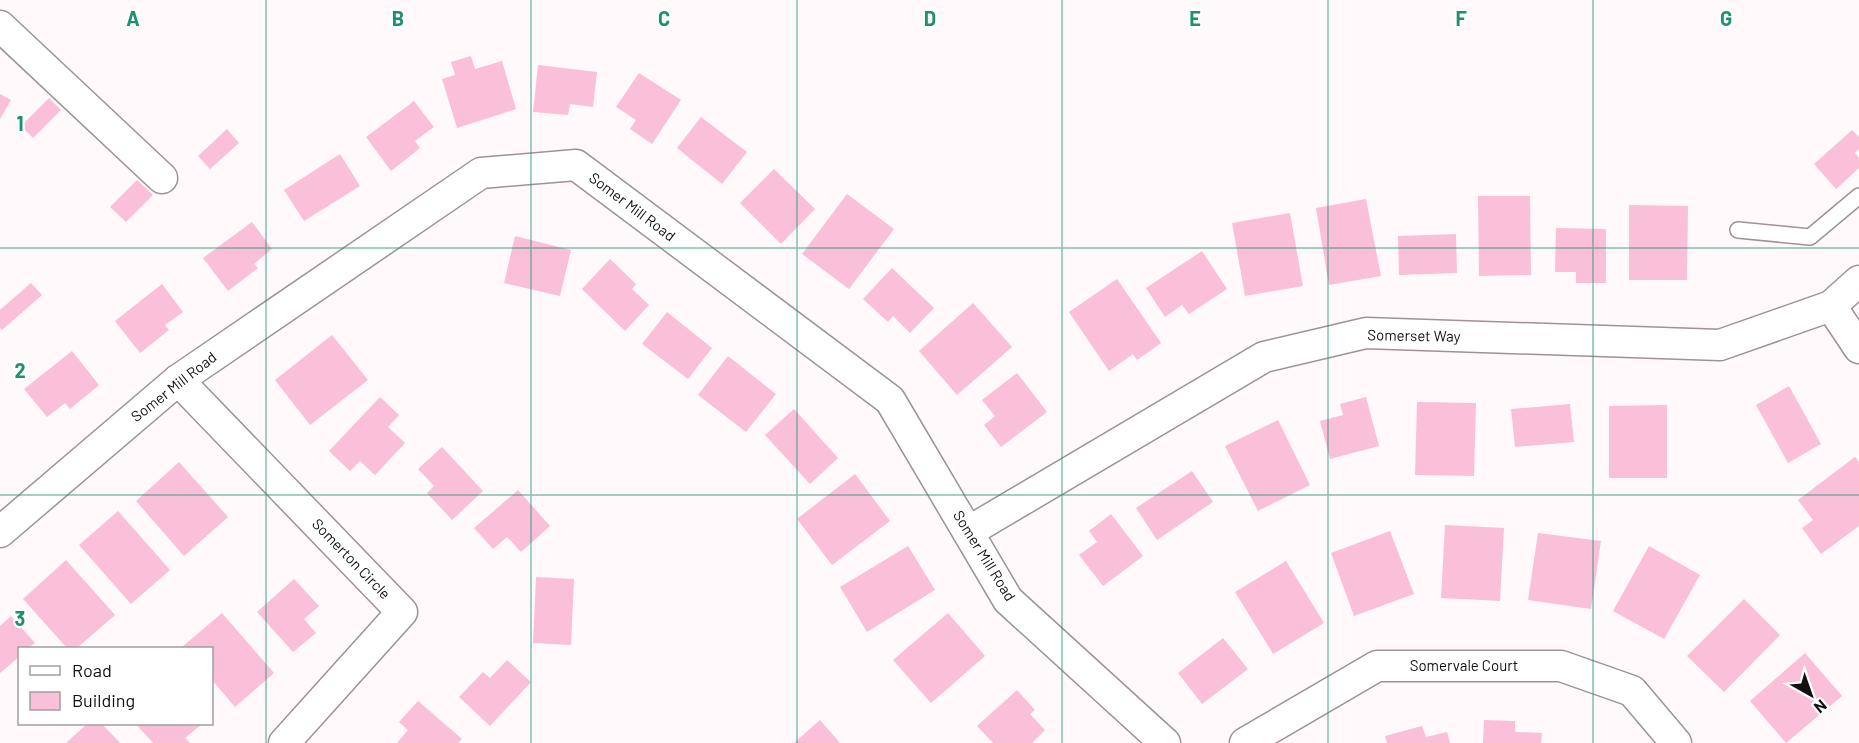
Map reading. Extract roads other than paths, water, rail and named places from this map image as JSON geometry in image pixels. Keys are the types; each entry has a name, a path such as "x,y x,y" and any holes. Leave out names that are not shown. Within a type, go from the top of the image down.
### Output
{"street":[{"path":"0,26 162,178"},
{"name":"Somer Mill Road","path":"0,532 178,381 481,173 576,165 890,400 1008,600 1165,743"},
{"name":"Somerset Way","path":"968,532 1264,357 1366,333 1720,345 1831,306 1859,281"},
{"path":"1831,306 1859,348"},
{"name":"Somerton Circle","path":"178,381 402,612 284,743"},
{"name":"Somervale Court","path":"1245,743 1377,666 1561,666 1632,691 1676,743"}],"lane":[{"path":"1738,230 1810,237 1859,195"}]}
